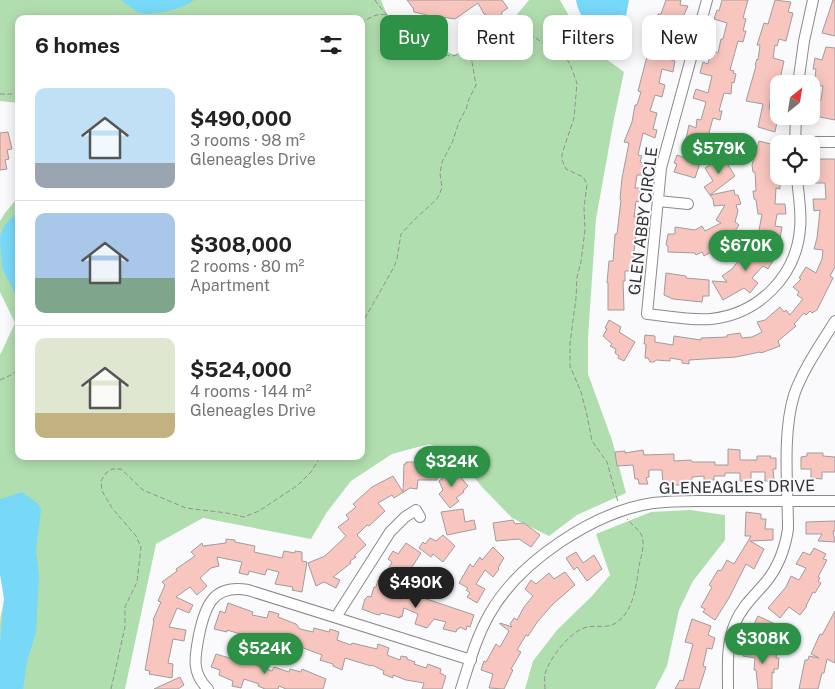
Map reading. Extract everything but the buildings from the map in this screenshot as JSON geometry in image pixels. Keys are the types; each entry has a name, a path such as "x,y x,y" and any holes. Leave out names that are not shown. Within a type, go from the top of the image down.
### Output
{"street":[{"name":"GLEN ABBY CIRCLE","path":"707,0 661,168 647,314 696,320 722,318 744,311 766,297 790,267 797,247 800,229 798,185"},
{"path":"799,75 813,0"},
{"path":"820,142 835,142"},
{"path":"658,201 688,204"},
{"path":"728,689 728,655 732,632 740,612 772,574 782,556 788,529 787,437 790,410 801,379 835,321"},
{"name":"GLENEAGLES DRIVE","path":"462,689 482,628 500,597 520,574 536,561 580,530 602,518 635,506 670,502 835,501"},
{"path":"336,618 390,532 405,517 416,510 420,517"},
{"path":"208,689 196,671 195,656 204,614 208,606 219,594 232,589 248,590 471,660"}],"path":[{"path":"375,0 387,15"},
{"path":"365,21 373,15 385,15"},
{"path":"533,36 566,58 577,83 574,118 562,154 563,165 569,172 583,177 586,184 585,230 577,277 570,343 570,366 581,392 592,441 607,462 616,496 631,524 639,531 643,541 633,598 624,615 614,623 603,627 582,628 569,637 545,673 545,689"},
{"path":"365,318 394,267 401,234 440,193 442,187 440,174 442,162 476,85 472,60"},
{"path":"0,94 15,94"},
{"path":"0,380 15,372"},
{"path":"111,689 125,627 125,607 137,582 140,547 136,536 106,499 101,485 102,478 106,473 112,469 121,469 144,490 186,508 244,517 259,511 298,485 311,472 318,460"}],"green space":[{"path":"0,0 381,0 387,15 380,15 380,60 448,60 448,52 455,55 458,53 458,60 533,60 533,15 517,15 529,0 560,0 568,15 543,15 543,60 608,60 624,72 596,219 588,338 588,374 612,440 626,493 577,515 549,536 512,518 482,487 456,455 429,444 392,454 351,481 327,512 311,539 203,518 156,544 125,689 0,689 0,618 5,588 0,575 0,355 15,323 15,460 365,460 365,15 15,15 15,103 0,101"},
{"path":"15,201 15,323 0,292 0,221"},
{"path":"690,510 725,515 725,540 693,581 679,610 667,666 655,689 525,689 533,661 557,630 592,596 610,575 596,534 651,512"}],"water":[{"path":"121,0 194,0 177,8 147,14 136,11"},
{"path":"576,0 629,0 626,15 581,15"},
{"path":"15,214 15,293 2,268 0,237 4,226"},
{"path":"22,492 38,504 41,510 36,551 39,575 36,632 27,662 23,689 0,689 0,643 4,599 0,574 0,499"}]}
